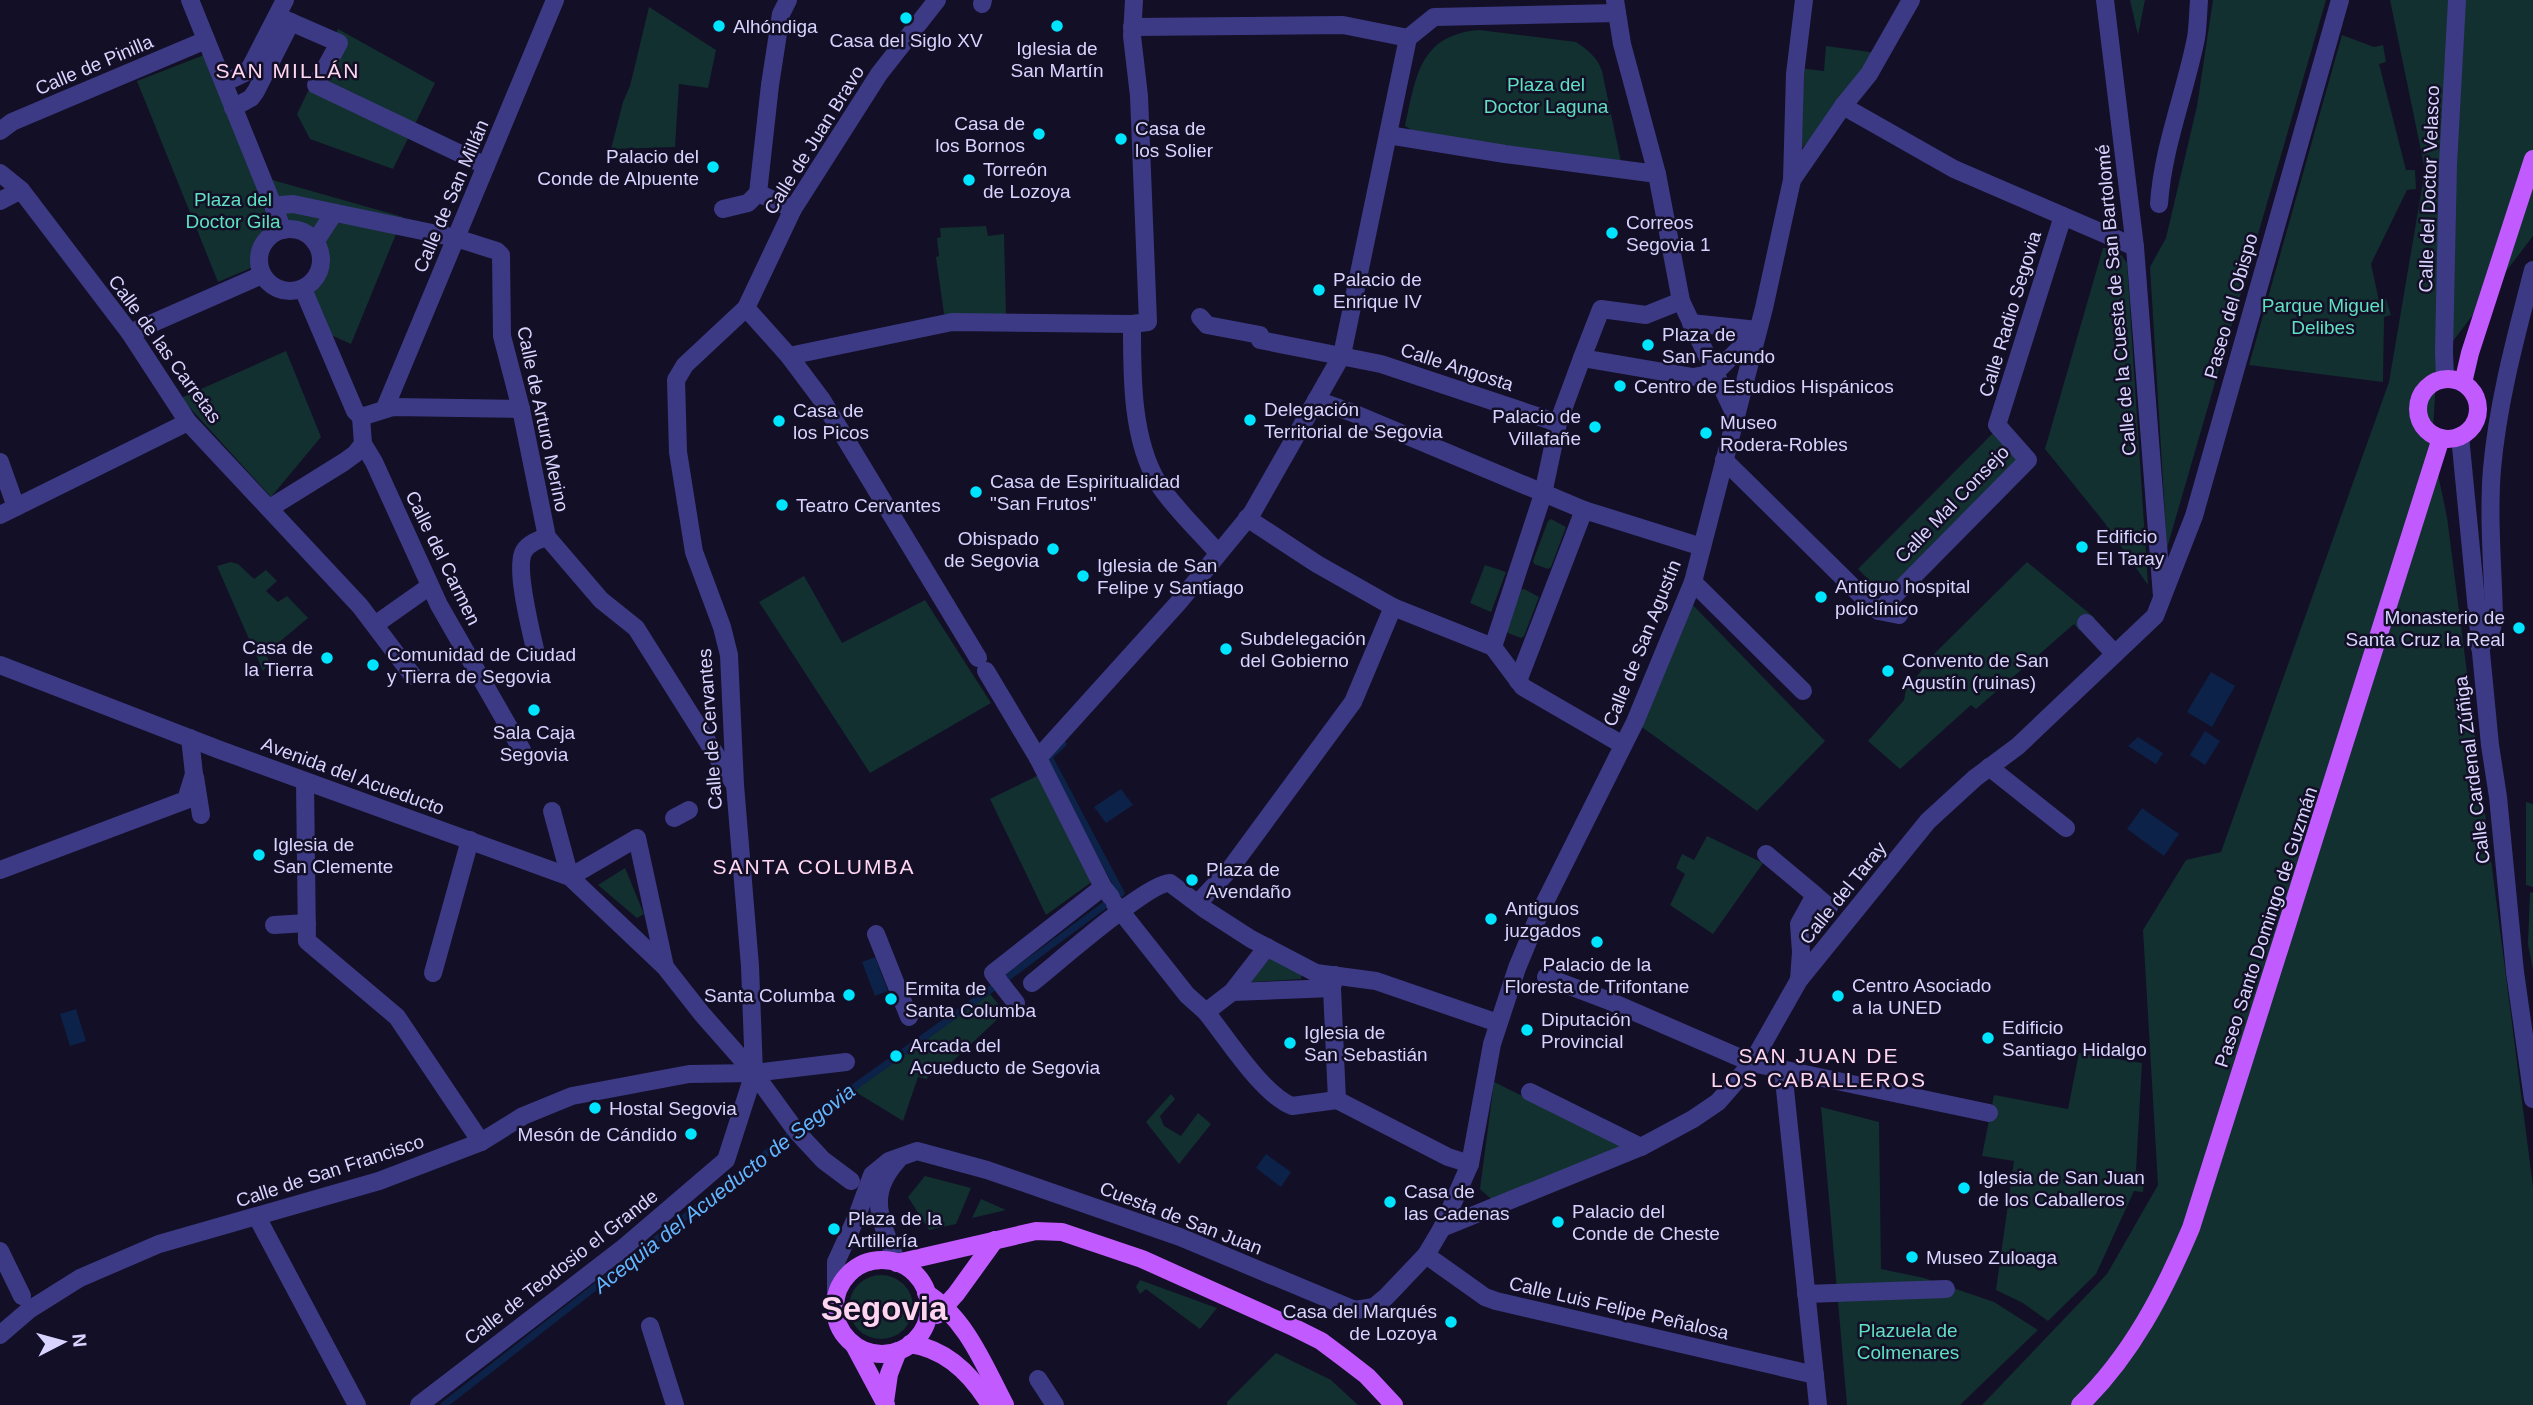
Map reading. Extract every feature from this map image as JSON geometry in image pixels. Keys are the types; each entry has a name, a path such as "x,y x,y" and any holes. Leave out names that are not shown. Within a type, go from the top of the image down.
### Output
{"main road":[{"path":"2454,381 2470,353 2533,159"},
{"path":"2454,381 2473,393 2477,414 2473,425 2460,436 2441,438 2424,426 2418,407 2425,390 2435,382 2454,381"},
{"name":"Paseo Santo Domingo de Guzmán","path":"2080,1405 2133,1340 2163,1291 2191,1228 2441,438"},
{"path":"897,1263 1036,1231 1074,1236 1142,1259 1321,1341 1367,1376 1394,1405"},
{"path":"926,1321 946,1307 995,1240"},
{"path":"882,1260 897,1263 915,1275 926,1293 928,1307 920,1334 904,1347 889,1374 886,1403 854,1345 840,1328 836,1314 836,1300 844,1279 861,1265 882,1260"},
{"path":"959,1324 957,1307 961,1287"},
{"path":"926,1293 946,1307 959,1324 1005,1405"},
{"path":"854,1345 875,1353 904,1347 930,1349 970,1377 990,1405"}],"street":[{"path":"190,0 283,230"},
{"name":"Calle de San Millán","path":"385,408 555,0"},
{"name":"Calle de Juan Bravo","path":"678,452 678,373 746,308 793,209 879,74 937,0"},
{"path":"789,356 952,322 1132,324 1147,321 1139,96 1132,27 1134,0"},
{"path":"1792,180 1843,106 1869,74 1911,0"},
{"name":"Calle de la Cuesta de San Bartolomé","path":"2105,0 2135,247 2163,597"},
{"path":"2159,204 2169,139 2196,37 2199,0"},
{"name":"Paseo del Obispo","path":"2152,620 2194,516 2340,0"},
{"name":"Calle del Doctor Velasco","path":"2454,381 2444,351 2448,164 2457,0"},
{"name":"Calle de San Agustín","path":"1470,1164 1486,1070 1498,1023 1517,968 1541,910 1623,745 1693,582 1758,330 1792,180 1795,74 1804,3"},
{"path":"723,209 748,203 758,193 765,122 785,7"},
{"path":"1038,758 1178,603 1250,515 1342,355 1408,38 1434,17 1464,8 1616,7 1622,44 1657,174 1681,302 1735,415"},
{"path":"224,83 247,72 284,13"},
{"path":"284,13 339,43 316,85 486,166"},
{"path":"233,108 251,98 256,91 284,13"},
{"path":"1132,27 1343,25 1408,38"},
{"name":"Calle de Pinilla","path":"0,131 12,122 206,40"},
{"path":"1843,106 1954,169 2135,247"},
{"path":"1388,135 1657,174"},
{"name":"Calle de las Carretas","path":"0,173 21,190 130,333 188,422 376,624 413,676"},
{"path":"0,201 21,190"},
{"path":"758,193 793,209"},
{"name":"Calle de Arturo Merino","path":"274,208 293,204 456,238 501,254 502,337 521,409 547,537 601,600 632,624 735,785"},
{"path":"316,242 334,213"},
{"name":"Calle Radio Segovia","path":"1997,425 2063,216"},
{"path":"283,230 301,231 316,242 321,268 311,284 303,289 285,291 276,288 262,275 259,266 262,247 274,233 283,230"},
{"path":"2480,648 2493,626 2491,489 2494,447 2510,354 2532,272"},
{"path":"130,333 262,275"},
{"path":"303,289 355,411 361,416 369,416 385,408 521,409"},
{"path":"1493,647 1543,494 1558,423 1601,309 1646,316 1681,302"},
{"path":"746,308 789,356 822,400 1038,758 1112,899 1187,995 1206,1012 1261,1082 1286,1103 1292,1106 1337,1100 1448,1157 1470,1164"},
{"name":"Calle Angosta","path":"1200,317 1208,325 1260,335 1266,341 1381,364 1558,423"},
{"path":"1691,323 1758,330"},
{"path":"1132,324 1134,396 1148,461 1159,484 1218,553"},
{"path":"1581,358 1693,377 1715,373 1758,330"},
{"path":"1316,400 1584,510 1702,547"},
{"name":"Calle del Carmen","path":"361,416 363,444 374,462 429,586 522,750"},
{"path":"0,515 188,422"},
{"name":"Calle Mal Consejo","path":"1879,611 2028,460 1997,425"},
{"name":"Calle Cardenal Zúñiga","path":"2460,436 2490,745 2498,797 2515,972 2533,1099"},
{"path":"270,508 355,454 363,444"},
{"name":"Calle de Cervantes","path":"678,452 694,552 722,627 729,655 735,785 750,966 754,1073"},
{"path":"1724,460 1879,611 1899,615"},
{"path":"0,462 16,507"},
{"path":"1518,681 1584,510"},
{"path":"1250,515 1317,564 1393,607 1493,647 1523,687 1623,745"},
{"path":"537,653 520,566 524,550 547,537"},
{"path":"1693,582 1803,691"},
{"path":"376,624 429,586"},
{"path":"1202,907 1353,702 1393,607"},
{"name":"Calle del Taray","path":"1443,1228 1641,1147 1718,1102 1752,1063 1799,980 1928,821 1989,767 2018,746 2152,620"},
{"path":"2086,623 2115,654"},
{"name":"Avenida del Acueducto","path":"0,666 569,877 665,967 754,1073 796,1131 823,1160 850,1181"},
{"path":"190,738 201,815"},
{"path":"1989,767 2066,828"},
{"path":"0,870 186,800 194,774"},
{"path":"305,781 307,932"},
{"path":"552,811 569,877"},
{"name":"Avenida del Acueducto","path":"569,877 638,838 665,967"},
{"path":"433,973 470,840"},
{"path":"1766,854 1829,907"},
{"path":"1016,1003 993,973 1112,899 1164,883 1178,887 1202,907 1267,947 1334,981"},
{"path":"1799,980 1799,924 1815,895"},
{"path":"1032,983 1112,899"},
{"path":"274,925 307,932 397,1017 481,1142"},
{"path":"876,934 909,1017"},
{"path":"1206,1012 1232,992 1267,947"},
{"path":"1546,977 1607,1000 1752,1063 1989,1114"},
{"path":"1232,992 1334,981 1376,981 1498,1023"},
{"path":"1334,981 1337,1100"},
{"name":"Calle de San Francisco","path":"0,1335 25,1303 159,1244 379,1181 481,1142 523,1116 572,1096 689,1074 754,1073 846,1062"},
{"path":"1783,1069 1818,1405"},
{"name":"Calle de Teodosio el Grande","path":"419,1405 622,1249 726,1160 754,1073"},
{"path":"1530,1091 1641,1147"},
{"name":"Cuesta de San Juan","path":"900,1157 912,1152 923,1152 987,1170 1180,1237 1355,1310 1374,1307 1426,1255 1443,1228 1470,1164"},
{"path":"897,1263 877,1205 884,1181 900,1157"},
{"path":"836,1300 836,1262 872,1175 881,1165 900,1157"},
{"path":"257,1217 357,1405"},
{"path":"0,1251 25,1303"},
{"name":"Calle Luis Felipe Peñalosa","path":"1426,1255 1485,1297 1496,1301 1815,1374"},
{"path":"1806,1294 1945,1289"},
{"path":"650,1326 675,1405"},
{"path":"1038,1379 1055,1405"}],"green space":[{"path":"2130,0 2145,0 2138,35"},
{"path":"2213,0 2326,0 2167,548 2150,267 2166,238 2197,106"},
{"path":"2390,0 2533,0 2533,236 2437,362 2432,446 2447,517 2533,1187 2533,1405 1982,1405 2107,1274 2158,1185 2143,930 2186,860 2221,852 2389,382 2425,170"},
{"path":"649,7 716,50 708,88 679,84 675,147 611,149 630,86"},
{"path":"338,29 435,83 393,169 310,139 297,114"},
{"name":"Plaza del Doctor Laguna","path":"1479,30 1576,42 1589,51 1602,71 1621,162 1417,133 1405,126 1417,75 1432,50 1444,40"},
{"name":"Parque Miguel Delibes","path":"2342,35 2374,47 2383,45 2386,62 2379,64 2406,170 2415,170 2416,189 2407,190 2371,264 2379,301 2386,299 2391,315 2384,317 2383,382 2249,365"},
{"path":"1826,46 1877,53 1845,101 1800,150 1798,68 1824,71"},
{"name":"Plaza del Doctor Gila","path":"204,55 251,174 403,217 351,344 331,335 313,293 324,274 327,253 324,242 310,226 291,222 268,230 253,252 251,268 218,282 137,81"},
{"path":"986,226 988,236 1004,234 1006,316 944,314 936,257 939,256 937,238 941,237 940,228"},
{"path":"2103,248 2116,248 2127,263 2148,585 2104,522 2045,449"},
{"path":"286,351 321,437 271,497 181,398"},
{"path":"1997,429 2028,460 1889,600 1858,569"},
{"path":"1551,519 1566,527 1548,569 1534,564 1533,561"},
{"path":"231,562 238,564 254,579 266,570 277,581 266,591 278,602 287,596 308,618 265,654 270,662 263,671 217,566"},
{"path":"2027,562 2095,618 2079,630 2074,624 1976,709 1971,705 1900,769 1868,741 1904,700 1906,690 1936,652"},
{"path":"1485,565 1506,572 1491,612 1470,603"},
{"path":"804,576 842,643 925,600 991,703 870,773 759,602"},
{"path":"1521,590 1539,597 1521,638 1506,630"},
{"path":"1687,599 1825,741 1757,811 1635,722"},
{"path":"1041,774 1093,881 1046,915 990,799"},
{"path":"2526,802 2533,804 2533,887 2526,885"},
{"path":"1707,836 1763,863 1713,934 1670,905 1685,874 1676,868 1682,854 1694,860"},
{"path":"625,868 644,914 637,918 598,885"},
{"path":"2530,892 2533,893 2533,970 2528,944"},
{"path":"1270,958 1302,972 1301,979 1252,982 1251,979"},
{"path":"990,994 1005,1012 937,1076 928,1075 927,1079 918,1077 903,1121 854,1091"},
{"path":"2079,1053 2142,1063 2136,1171 2145,1173 2143,1192 2134,1191 2096,1274 2048,1321 2023,1303 1996,1290 2014,1161 1982,1156 1994,1095 2068,1109"},
{"path":"1494,1082 1624,1146 1492,1200 1480,1189"},
{"path":"1171,1094 1175,1099 1160,1116 1164,1126 1181,1136 1198,1113 1211,1124 1179,1164 1146,1122"},
{"name":"Plazuela de Colmenares","path":"1821,1107 1879,1122 1881,1269 1924,1278 1994,1302 2038,1330 1960,1405 1847,1405"},
{"path":"925,1176 971,1188 956,1224 929,1230 908,1197"},
{"path":"981,1199 1006,1210 972,1218"},
{"path":"881,1275 893,1277 904,1284 911,1295 911,1319 904,1330 893,1337 881,1339 869,1337 858,1330 851,1319 849,1307 851,1295 858,1284 869,1277"},
{"path":"1140,1280 1217,1308 1200,1329 1146,1289 1140,1294 1136,1287"},
{"path":"1276,1353 1331,1380 1358,1405 1227,1405"}],"water":[{"path":"2211,672 2235,686 2212,727 2187,712"},
{"path":"2205,731 2220,741 2205,765 2190,755"},
{"path":"2138,737 2163,753 2156,764 2128,746"},
{"path":"1121,789 1133,805 1106,823 1094,807"},
{"path":"2142,808 2179,834 2164,856 2127,829"},
{"path":"875,957 888,991 875,996 862,962"},
{"path":"76,1009 86,1041 70,1046 60,1014"},
{"path":"1266,1154 1291,1172 1281,1187 1256,1168"}],"waterway":[{"name":"Acequia del Acueducto de Segovia","path":"444,1405 818,1113 1121,893 1049,757 1063,744"}],"place":[{"name":"Casa del Siglo XV","path":"906,18"},
{"name":"Alhóndiga","path":"719,26"},
{"name":"Iglesia de San Martín","path":"1057,26"},
{"name":"Casa de los Bornos","path":"1039,134"},
{"name":"Casa de los Solier","path":"1121,139"},
{"name":"Palacio del Conde de Alpuente","path":"713,167"},
{"name":"Torreón de Lozoya","path":"969,180"},
{"name":"Correos Segovia 1","path":"1612,233"},
{"name":"Palacio de Enrique IV","path":"1319,290"},
{"name":"Plaza de San Facundo","path":"1648,345"},
{"name":"Centro de Estudios Hispánicos","path":"1620,386"},
{"name":"Delegación Territorial de Segovia","path":"1250,420"},
{"name":"Casa de los Picos","path":"779,421"},
{"name":"Palacio de Villafañe","path":"1595,427"},
{"name":"Museo Rodera-Robles","path":"1706,433"},
{"name":"Casa de Espiritualidad \"San Frutos\"","path":"976,492"},
{"name":"Teatro Cervantes","path":"782,505"},
{"name":"Edificio El Taray","path":"2082,547"},
{"name":"Obispado de Segovia","path":"1053,549"},
{"name":"Iglesia de San Felipe y Santiago","path":"1083,576"},
{"name":"Antiguo hospital policlínico","path":"1821,597"},
{"name":"Monasterio de Santa Cruz la Real","path":"2519,628"},
{"name":"Subdelegación del Gobierno","path":"1226,649"},
{"name":"Casa de la Tierra","path":"327,658"},
{"name":"Comunidad de Ciudad y Tierra de Segovia","path":"373,665"},
{"name":"Convento de San Agustín (ruinas)","path":"1888,671"},
{"name":"Sala Caja Segovia","path":"534,710"},
{"name":"Iglesia de San Clemente","path":"259,855"},
{"name":"Plaza de Avendaño","path":"1192,880"},
{"name":"Antiguos juzgados","path":"1491,919"},
{"name":"Palacio de la Floresta de Trifontane","path":"1597,942"},
{"name":"Santa Columba","path":"849,995"},
{"name":"Centro Asociado a la UNED","path":"1838,996"},
{"name":"Ermita de Santa Columba","path":"891,999"},
{"name":"Diputación Provincial","path":"1527,1030"},
{"name":"Edificio Santiago Hidalgo","path":"1988,1038"},
{"name":"Iglesia de San Sebastián","path":"1290,1043"},
{"name":"Arcada del Acueducto de Segovia","path":"896,1056"},
{"name":"Hostal Segovia","path":"595,1108"},
{"name":"Mesón de Cándido","path":"691,1134"},
{"name":"Iglesia de San Juan de los Caballeros","path":"1964,1188"},
{"name":"Casa de las Cadenas","path":"1390,1202"},
{"name":"Palacio del Conde de Cheste","path":"1558,1222"},
{"name":"Plaza de la Artillería","path":"834,1229"},
{"name":"Museo Zuloaga","path":"1912,1257"},
{"name":"Casa del Marqués de Lozoya","path":"1451,1322"}],"district":[{"name":"SAN MILLÁN","path":"288,70"},
{"name":"SANTA COLUMBA","path":"814,866"},
{"name":"SAN JUAN DE LOS CABALLEROS","path":"1819,1067"},
{"name":"Segovia","path":"884,1308"}]}
